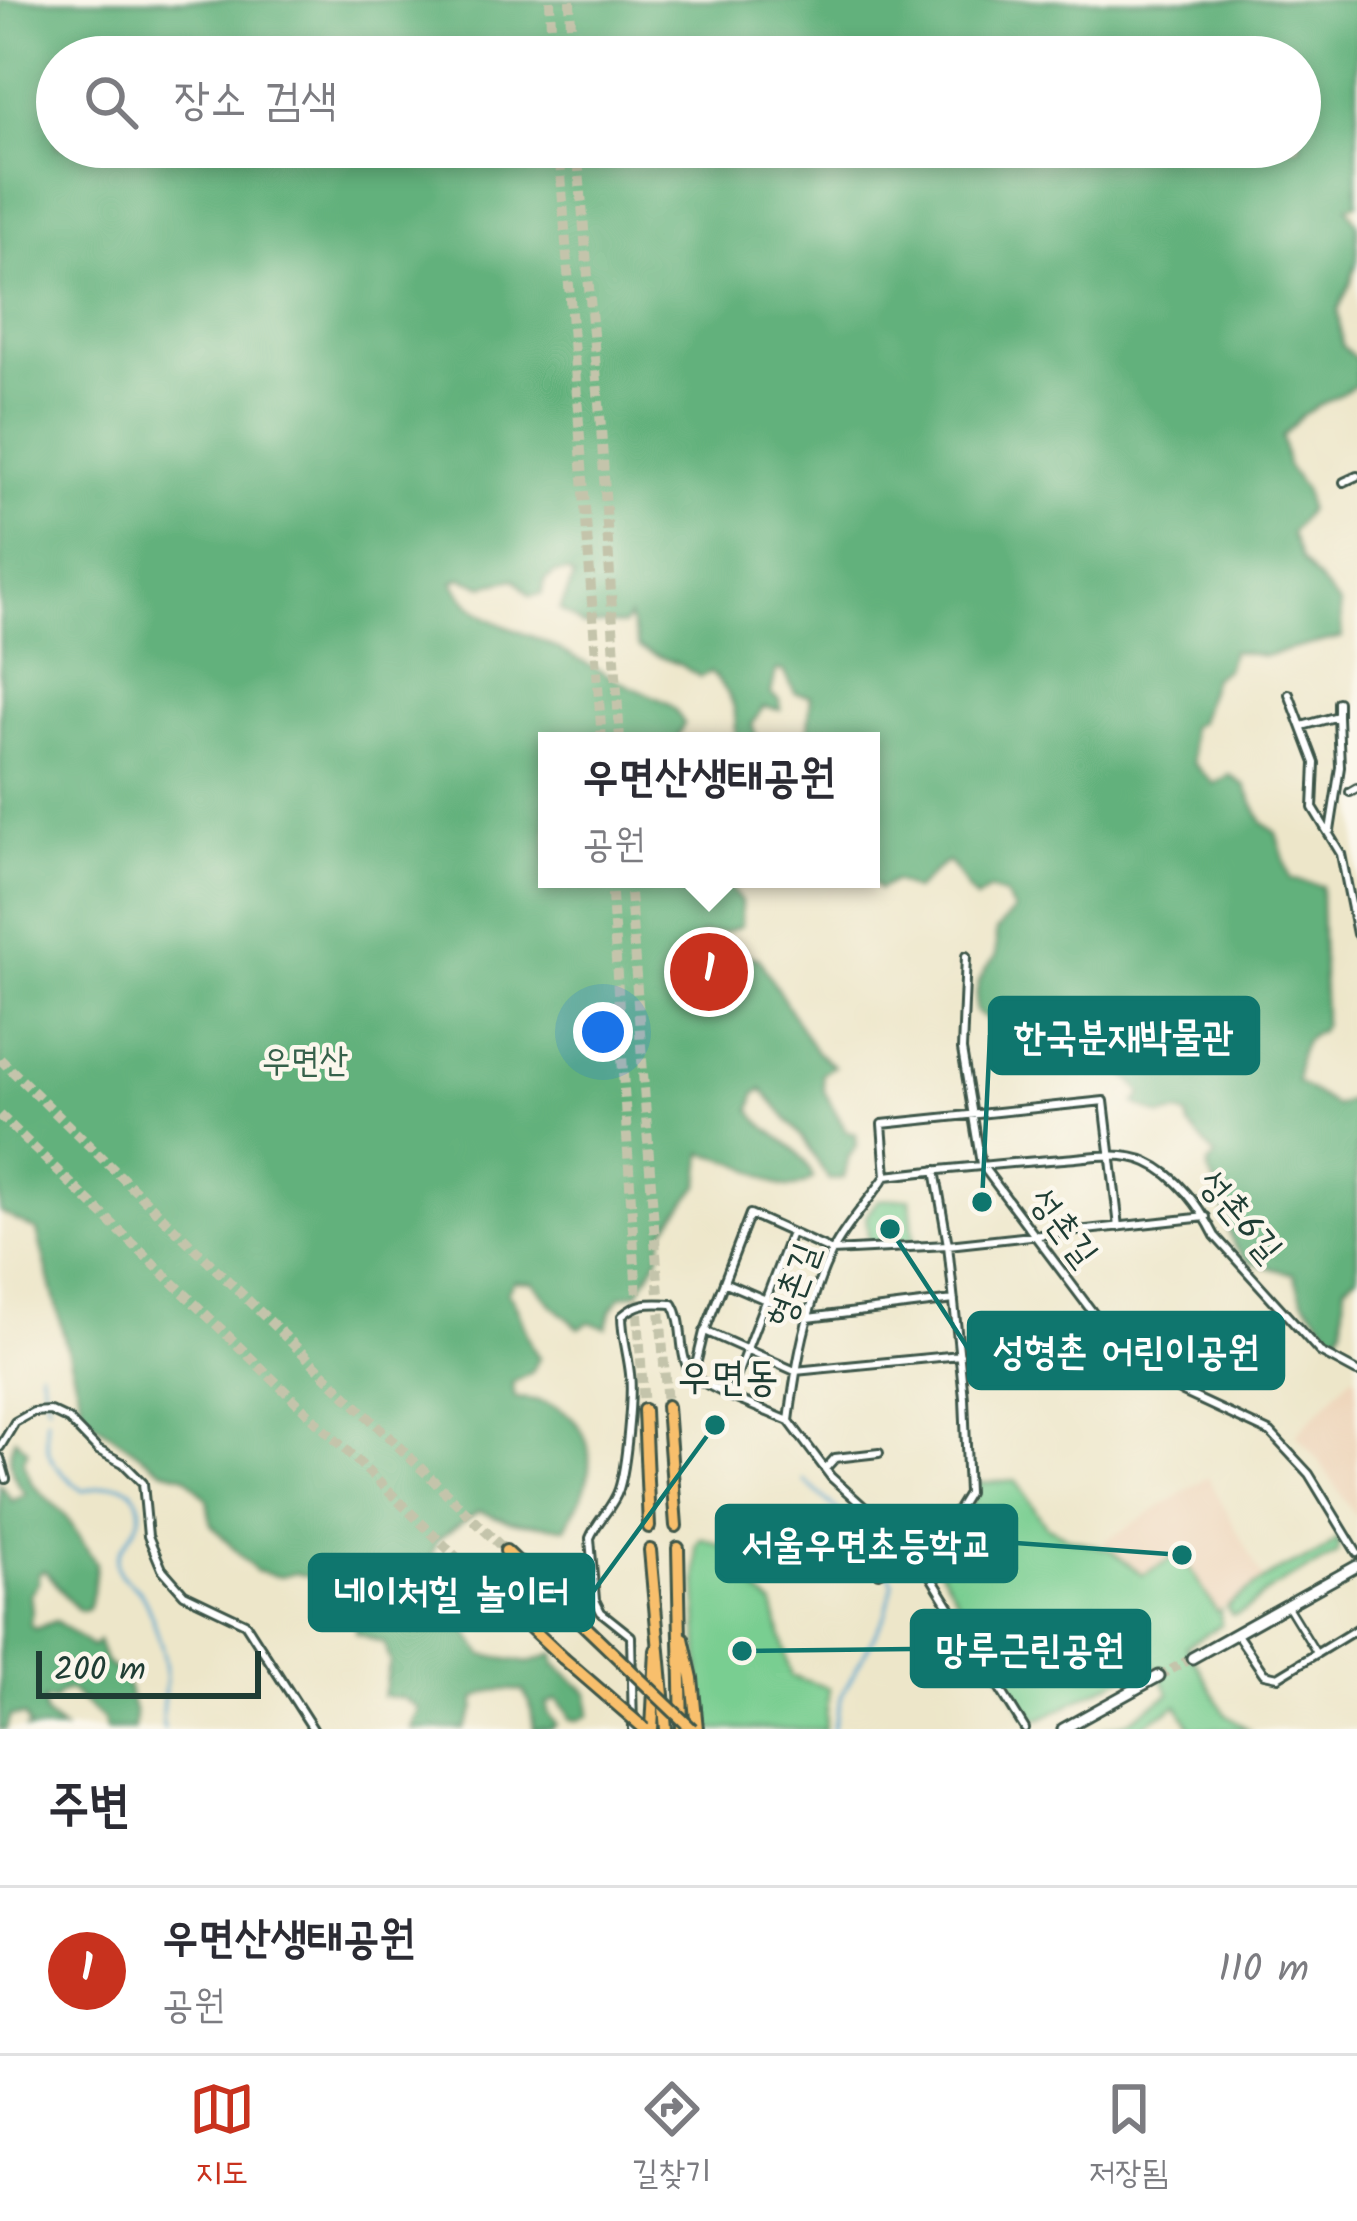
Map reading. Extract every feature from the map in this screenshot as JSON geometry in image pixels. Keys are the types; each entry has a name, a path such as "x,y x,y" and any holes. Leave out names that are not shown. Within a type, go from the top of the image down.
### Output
{"highway":[{"path":"667,1406 676,1526"},
{"path":"644,1410 649,1527"},
{"path":"678,1548 682,1729"},
{"path":"650,1550 666,1729"},
{"path":"506,1551 694,1729"},
{"path":"477,1577 648,1729"},
{"path":"648,1729 658,1629"},
{"path":"680,1629 692,1678 694,1729"}],"street":[{"path":"1344,482 1357,476"},
{"path":"1289,694 1315,763 1313,808 1341,854 1357,934"},
{"path":"1330,835 1340,767 1338,702"},
{"path":"1302,726 1339,716"},
{"name":"성촌길","path":"966,956 962,1050 981,1164 1130,1362 1271,1433 1309,1474 1357,1553"},
{"path":"981,1164 886,1176 882,1124 1104,1101 1119,1227"},
{"name":"성촌6길","path":"981,1164 1112,1155 1144,1160 1170,1177 1206,1217 1215,1236 1320,1352 1357,1372"},
{"path":"879,1573 918,1556 943,1534 968,1493 960,1355 934,1170"},
{"name":"형촌길","path":"789,1421 808,1318 832,1251 886,1176"},
{"path":"693,1377 705,1330 750,1214 832,1251 948,1245 1206,1217"},
{"path":"729,1396 790,1233"},
{"path":"724,1282 808,1318 954,1300"},
{"path":"633,1729 631,1636 601,1612 595,1600 590,1538 621,1484 631,1377 622,1316 633,1306 653,1303 673,1304 678,1311 685,1366 693,1377 789,1421 825,1469 918,1556 1025,1729"},
{"path":"705,1330 795,1371 960,1355"},
{"path":"0,1447 15,1422 33,1412 50,1411 69,1420 98,1450 123,1462 143,1483 148,1536 162,1569 184,1594 245,1623 314,1729"},
{"path":"825,1469 835,1458 879,1453"},
{"path":"0,1458 6,1479"},
{"path":"1192,1658 1357,1566"},
{"path":"1287,1605 1317,1654"},
{"path":"1236,1633 1257,1667 1278,1677 1357,1630"},
{"path":"1063,1729 1159,1676"}],"shaded area":[{"path":"1352,1375 1357,1378 1357,1519 1296,1435"},
{"path":"1208,1477 1264,1581 1180,1635 1144,1575 1102,1543"}],"green space":[{"name":"우면산","path":"0,0 1357,0 1357,204 1347,207 1357,224 1357,259 1338,310 1342,346 1357,360 1357,385 1302,415 1282,437 1287,465 1305,491 1308,509 1291,533 1301,560 1340,605 1342,637 1264,656 1232,651 1226,669 1213,677 1199,722 1190,727 1193,763 1214,784 1230,775 1245,786 1263,823 1276,833 1290,879 1321,886 1324,1023 1303,1046 1297,1082 1335,1106 1350,1100 1357,1105 1357,1275 1345,1285 1343,1325 1336,1338 1302,1298 1294,1274 1252,1262 1236,1248 1209,1170 1215,1156 1189,1126 1187,1116 1161,1116 1135,1104 1142,1095 1136,1085 1100,1063 1067,1056 1045,1062 1021,1058 1009,1036 1022,1028 1022,1009 1013,1002 988,1020 976,1011 979,981 996,956 996,931 1014,910 1005,895 989,890 976,899 948,862 914,890 894,881 878,888 880,732 808,732 811,696 795,693 784,671 776,670 771,694 780,701 781,710 763,707 752,725 755,732 735,732 732,703 710,672 700,677 639,648 629,617 624,625 584,626 560,610 574,577 567,572 545,580 542,594 530,596 515,579 483,586 461,578 453,582 490,619 662,700 684,724 680,732 538,732 538,888 731,888 741,902 741,926 701,934 691,946 705,956 725,948 759,959 815,1051 834,1066 822,1074 824,1091 846,1131 856,1134 857,1146 849,1156 844,1178 829,1180 802,1137 762,1089 755,1094 751,1110 800,1155 813,1178 795,1187 780,1186 739,1164 703,1153 700,1184 664,1230 660,1254 638,1293 621,1296 607,1327 589,1322 579,1328 533,1282 514,1281 507,1292 539,1358 532,1372 512,1383 515,1398 550,1405 575,1422 588,1448 586,1485 565,1528 508,1521 479,1511 437,1540 427,1570 483,1655 528,1663 554,1654 555,1664 588,1693 590,1715 570,1719 557,1699 547,1704 557,1724 551,1729 534,1729 523,1691 498,1690 475,1699 465,1729 411,1729 419,1709 403,1698 383,1696 390,1662 384,1643 356,1633 356,1613 338,1585 296,1573 281,1577 255,1571 211,1524 207,1499 186,1476 162,1470 84,1415 37,1231 0,1212"},
{"path":"910,1198 914,1241 869,1245 866,1216 878,1200"},
{"path":"15,1438 28,1450 23,1461 32,1484 65,1515 96,1563 88,1608 80,1611 44,1570 38,1574 30,1594 29,1624 35,1629 56,1621 92,1647 98,1641 106,1663 125,1678 134,1729 105,1729 103,1720 70,1690 53,1701 44,1699 45,1715 63,1729 26,1729 25,1716 10,1716 6,1729 0,1729 0,1483 12,1501 26,1494 12,1468"},
{"path":"1016,1481 1046,1526 1110,1550 1143,1575 1180,1553 1217,1612 1220,1610 1221,1625 1186,1646 1226,1715 1248,1729 1192,1729 1177,1705 1138,1729 1102,1729 1126,1723 1170,1694 1153,1662 1040,1719 1024,1713 936,1558 966,1515 978,1483"},
{"path":"701,1538 750,1567 757,1592 773,1605 791,1676 829,1688 825,1729 709,1729 701,1723 696,1546"},
{"path":"1336,1538 1337,1553 1242,1612 1232,1615 1226,1607 1277,1572 1320,1553"}],"waterway":[{"path":"40,1370 48,1405"},
{"path":"47,1418 49,1452 65,1475 83,1491 125,1486 140,1506 137,1524 117,1564 144,1598 162,1647 164,1729"},
{"path":"804,1480 876,1546 893,1583 886,1614 842,1695 833,1729"}],"tunnel":[{"path":"550,0 551,36"},
{"path":"570,0 571,36"},
{"path":"561,168 601,732"},
{"path":"579,168 619,732"},
{"path":"612,888 644,1410"},
{"path":"630,888 667,1406"},
{"path":"0,1059 506,1551"},
{"path":"0,1115 477,1577"},
{"path":"1159,1676 1192,1658"}],"place":[{"name":"우면산생태공원","path":"709,972"},
{"name":"한국분재박물관","path":"982,1202"},
{"name":"성형촌 어린이공원","path":"890,1229"},
{"name":"네이처힐 놀이터","path":"715,1425"},
{"name":"서울우면초등학교","path":"1182,1555"},
{"name":"망루근린공원","path":"742,1651"}],"district":[{"name":"우면동","path":"728,1378"}]}
